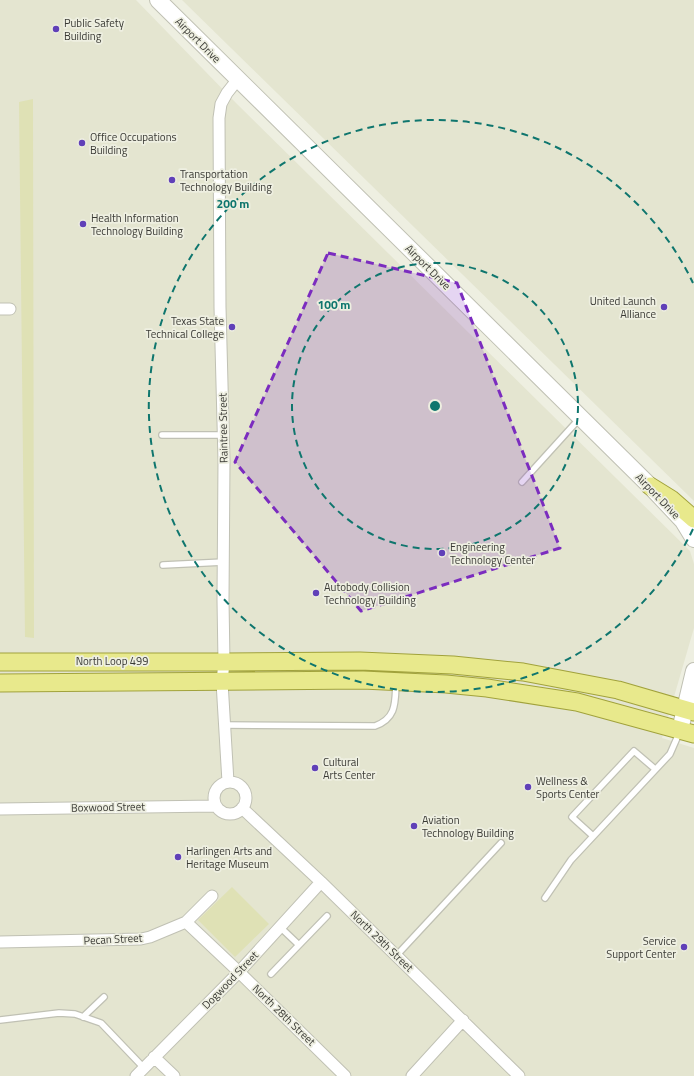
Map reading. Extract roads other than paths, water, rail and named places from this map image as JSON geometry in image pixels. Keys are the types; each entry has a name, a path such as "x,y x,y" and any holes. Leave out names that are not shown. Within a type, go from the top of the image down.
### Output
{"main road":[{"path":"650,486 671,499 694,519"},
{"name":"North Loop 499","path":"0,662 360,661 461,665 523,672 618,690 690,711"},
{"name":"North Loop 499","path":"0,683 363,680 487,688 577,702 687,732"}],"street":[{"name":"Airport Drive","path":"164,2 238,79 650,486 683,521 694,539"},
{"name":"Raintree Street","path":"228,782 222,682 224,662 224,435 220,307 219,118 221,104 227,93 238,79"},
{"path":"687,732 694,671"},
{"path":"228,782 236,782 242,787 246,794 246,801 242,808 236,813 228,814 221,811 216,806 214,798 216,790 221,784 228,782"},
{"name":"Boxwood Street","path":"0,809 216,806"},
{"name":"North 29th Street","path":"242,808 322,882 519,1076"},
{"name":"Dogwood Street","path":"140,1072 239,972 322,882"},
{"name":"Pecan Street","path":"0,942 141,939 150,937 186,922 212,896"},
{"name":"North 28th Street","path":"186,922 345,1076"},
{"path":"412,1076 463,1020"},
{"path":"154,1057 174,1076"}],"lane":[{"path":"522,482 581,418"},
{"path":"162,436 224,435"},
{"path":"163,565 224,562"},
{"path":"224,725 375,726 383,723 393,712 396,682"},
{"path":"545,898 571,860 670,754 687,732"},
{"path":"593,836 572,817 634,751 655,769"},
{"path":"396,956 501,843"},
{"path":"271,974 327,916"},
{"path":"280,927 299,945"},
{"path":"83,1017 104,997"},
{"path":"0,1020 59,1013 75,1014 101,1023 140,1072"}],"place":[{"name":"Public Safety Building","path":"56,29"},
{"name":"Office Occupations Building","path":"82,143"},
{"name":"Transportation Technology Building","path":"172,180"},
{"name":"Health Information Technology Building","path":"83,224"},
{"name":"United Launch Alliance","path":"664,307"},
{"name":"Texas State Technical College","path":"232,327"},
{"name":"Engineering Technology Center","path":"442,553"},
{"name":"Autobody Collision Technology Building","path":"316,593"},
{"name":"Cultural Arts Center","path":"315,768"},
{"name":"Wellness & Sports Center","path":"528,787"},
{"name":"Aviation Technology Building","path":"414,826"},
{"name":"Harlingen Arts and Heritage Museum","path":"178,857"},
{"name":"Service Support Center","path":"684,947"}]}
